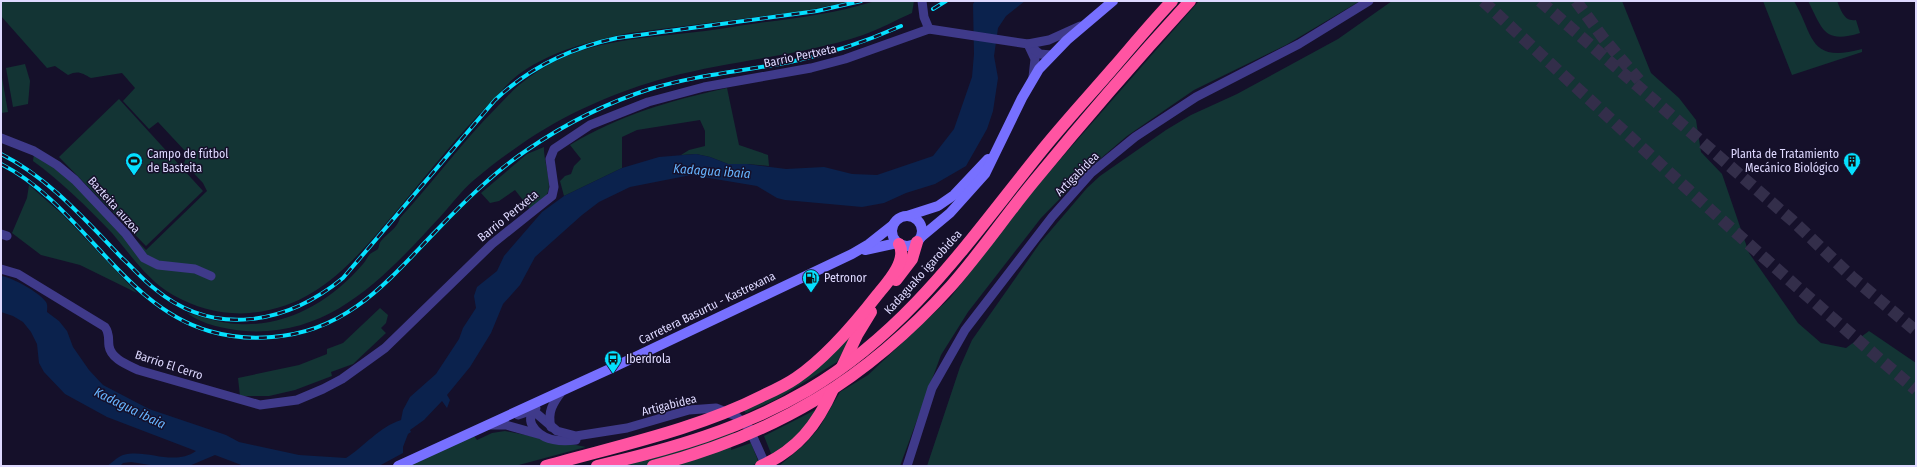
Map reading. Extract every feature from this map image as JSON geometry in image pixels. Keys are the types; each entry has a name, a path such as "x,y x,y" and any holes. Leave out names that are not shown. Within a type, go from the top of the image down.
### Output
{"highway":[{"name":"Kadaguako igarobidea","path":"597,466 690,442 734,426 766,412 823,380 855,358 916,305 972,240 1068,119 1172,1"},
{"path":"653,466 708,451 768,426 821,397 853,376 897,340 952,285 1035,180 1101,101 1190,1"},
{"path":"761,466 778,458 802,439 822,412 860,330 874,308 912,259 919,240"},
{"path":"546,466 647,440 720,416 795,379 812,366 834,345 869,306 887,282 900,259 901,248 898,243"}],"street":[{"path":"922,1 924,17 929,29 1031,44 1061,36 1090,20"},
{"path":"852,254 871,248 898,243 910,246 950,213 985,174 995,150 1033,80 1052,55 1067,40 1113,1"},
{"name":"Artigabidea","path":"907,466 932,388 964,330 1052,217 1091,173 1135,137 1196,97 1299,44 1369,1"},
{"name":"Barrio Pertxeta","path":"232,397 260,405 297,400 342,379 385,348 492,244 552,196 554,188 550,159 552,151 590,125 648,102 704,87 811,68 845,59 929,29"},
{"path":"1031,44 1040,54 1052,55"},
{"path":"1031,44 1035,59 1033,80"},
{"name":"Bazteita auzoa","path":"1,138 34,151 57,165 75,180 121,229 144,258 158,265 195,269 210,276"},
{"path":"852,254 875,240 898,219 938,206 954,195 995,150"},
{"path":"907,216 916,219 919,222 922,230 919,240"},
{"path":"893,225 892,236 898,243"},
{"name":"Carretera Basurtu - Kastrexana","path":"398,466 562,391 852,254"},
{"name":"Barrio El Cerro","path":"1,269 18,274 105,327 109,336 110,352 122,362 145,372 232,397"},
{"path":"538,434 530,422 532,412 537,407 562,391"},
{"path":"551,427 549,421 551,405 562,391"},
{"name":"Artigabidea","path":"596,434 627,428 689,410 716,408 736,416 749,428 766,466"},
{"path":"488,425 527,412 532,412 536,413 557,432 570,435 596,434"},
{"path":"488,425 506,425 538,434 548,439 562,441 580,440 596,434"}],"green space":[{"path":"1,1 852,1 804,11 629,33 574,47 534,64 514,78 506,86 456,140 368,244 335,277 296,301 274,309 250,313 230,313 211,310 192,304 164,289 148,275 112,233 84,204 54,177 33,161 34,154 58,161 146,250 207,191 203,183 184,163 187,155 186,152 158,122 149,129 123,101 135,88 122,73 91,78 80,73 68,75 55,66 47,68 1,16"},
{"path":"875,1 914,1 912,13 863,35 815,48 717,66 669,77 611,96 555,123 514,149 474,180 460,193 420,239 378,280 355,298 331,313 305,324 276,330 245,331 214,326 200,321 187,313 212,320 238,324 256,324 291,316 323,300 350,277 364,263 370,254 378,249 380,242 395,228 400,218 485,119 511,92 539,71 558,60 579,51 620,41 803,17 846,9"},
{"path":"1199,1 1360,1 1286,45 1194,90 1127,136 1093,165 1041,218 968,312 941,355 900,466 779,466 805,444 819,428 840,392 868,375 950,298 1036,187"},
{"path":"1392,1 1622,1 1651,73 1679,98 1696,120 1701,152 1722,174 1749,253 1798,323 1821,343 1846,348 1869,331 1916,363 1916,466 927,466 960,367 972,340 1040,243 1087,188 1100,176 1166,130 1191,115 1237,94 1338,39"},
{"path":"1763,1 1794,1 1810,35 1815,43 1822,49 1831,53 1844,53 1862,49 1862,52 1792,75"},
{"path":"1808,1 1837,1 1846,17 1856,20 1860,33 1839,37 1826,32 1817,20"},
{"path":"25,64 30,81 28,104 13,107 6,68"},
{"path":"1,72 8,112 1,113"},
{"path":"727,88 739,145 768,155 769,166 728,164 710,157 696,154 681,155 689,150 705,146 705,131 700,120 637,130 622,137 622,168 564,196 560,181 565,176 571,174 574,166 581,159 570,145 607,125 646,110 666,103"},
{"name":"Campo de fútbol de Basteita","path":"119,99 203,191 146,246 59,157"},
{"path":"544,147 549,190 537,204 530,209 515,190 499,201 490,203 481,193 527,154"},
{"path":"29,185 63,215 137,293 80,265 41,255 12,233 27,198"},
{"path":"380,308 388,315 386,323 381,328 386,333 353,364 331,372 332,376 295,390 269,396 240,396 238,378 299,365 327,354 327,349 343,343"},
{"path":"861,320 837,362 777,399 746,413 743,410 760,402"},
{"path":"821,407 803,433 772,456 764,436"},
{"path":"505,431 586,447 515,466 408,466 474,436 477,440 492,433"},
{"path":"734,431 731,450 751,443 759,463 750,466 595,466"}],"water":[{"name":"Kadagua ibaia","path":"975,1 1025,1 1006,16 998,28 994,56 998,78 993,111 987,129 966,166 935,184 906,193 884,203 862,207 785,200 777,198 757,186 691,175 630,187 599,202 582,215 535,257 520,285 503,304 491,333 470,367 447,395 450,400 447,408 442,401 424,420 410,430 411,432 408,434 403,447 403,453 379,466 244,466 215,455 189,466 156,466 131,462 123,463 120,466 107,466 119,457 132,453 178,457 196,451 107,417 65,394 44,372 39,363 37,344 31,332 23,322 13,316 1,312 1,276 18,282 43,298 47,304 47,312 59,321 67,331 73,347 89,370 103,385 149,409 226,435 239,442 299,455 346,458 386,427 401,420 403,410 410,397 436,374 459,339 463,328 476,308 474,296 477,287 497,271 504,256 542,212 564,196 622,168 659,157 696,154 710,157 728,164 747,164 786,169 824,167 852,174 877,175 933,156 954,129 972,77 974,54 973,4"}],"tunnel":[{"path":"1483,1 1697,198 1916,390"},
{"path":"1540,1 1793,221 1852,277 1916,331"},
{"path":"1576,1 1604,39 1639,80"}],"railway":[{"path":"1,154 35,175 51,187 146,282 178,304 201,314 226,319 250,319 274,315 298,306 321,294 343,278 495,100 522,78 552,60 583,47 617,38 817,11 861,1"},
{"path":"933,9 946,1"},
{"path":"1,164 30,182 55,204 126,278 151,300 178,318 209,331 248,338 264,338 299,333 323,325 364,301 401,268 457,209 491,178 541,140 586,115 618,101 667,84 790,62 819,55 860,42 901,26"}],"place":[{"name":"Campo de fútbol de Basteita","path":"134,176"},
{"name":"Planta de Tratamiento Mecánico Biológico","path":"1852,176"},
{"name":"Petronor","path":"811,293"},
{"name":"Iberdrola","path":"613,374"}]}
